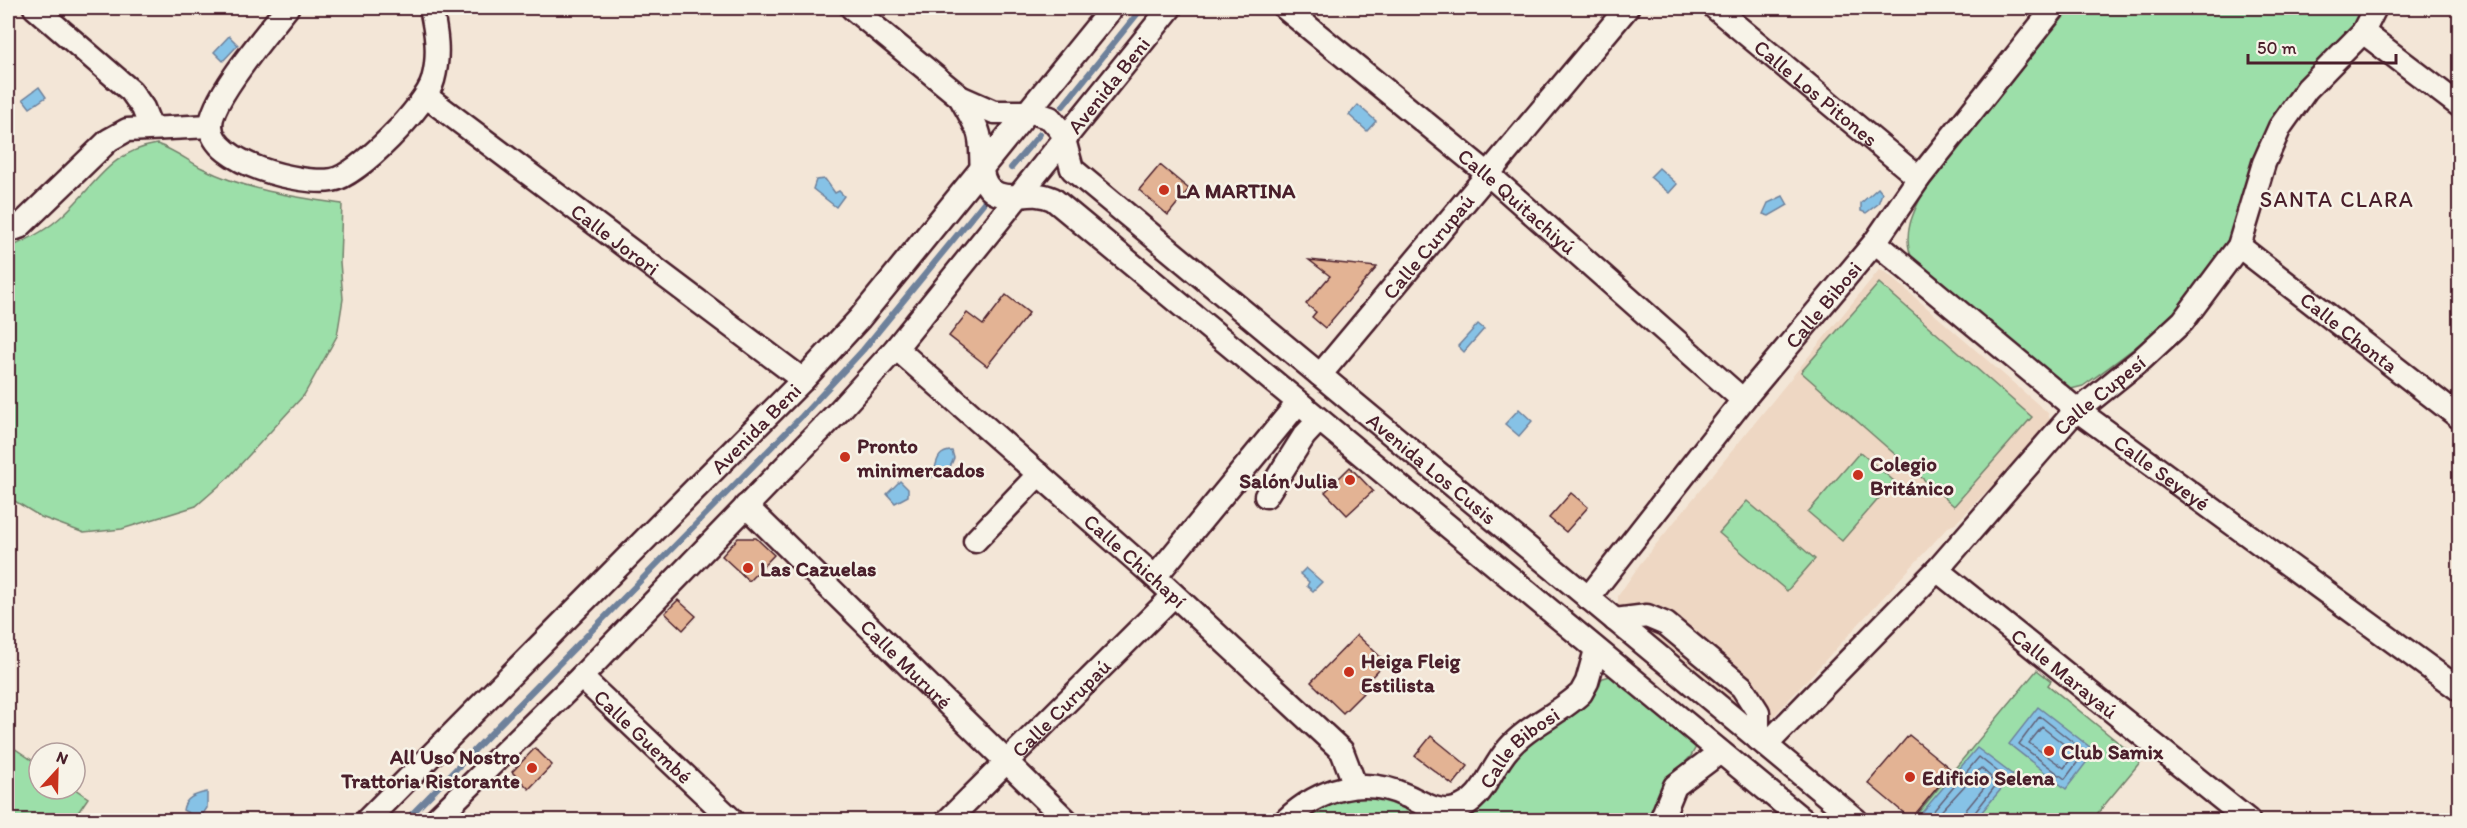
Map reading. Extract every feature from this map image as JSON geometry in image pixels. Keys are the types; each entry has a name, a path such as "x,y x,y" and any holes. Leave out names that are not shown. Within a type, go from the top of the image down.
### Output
{"street":[{"path":"35,8 131,91 143,108 151,128"},
{"path":"287,8 220,97 211,126 216,141 253,166 276,175 331,181 348,175 363,165 427,96 434,79 436,58 437,34 431,8"},
{"path":"852,8 960,97 978,131 982,165"},
{"name":"Avenida Beni","path":"367,820 803,380 860,318 982,165 1112,8"},
{"name":"Avenida Beni","path":"435,820 581,677 896,348 1170,8"},
{"name":"Calle Quitachiyú","path":"1285,8 1488,174 1743,400"},
{"name":"Calle Curupaú","path":"1320,375 1627,8"},
{"name":"Calle Los Pitones","path":"1715,8 1919,178"},
{"name":"Calle Bibosi","path":"1588,598 1743,400 1875,242 1919,178 2054,8"},
{"name":"Calle Cupesí","path":"1762,742 1936,570 2077,410 2142,359 2183,321 2239,246 2264,163 2280,127 2307,89 2362,32 2375,8"},
{"path":"2362,32 2460,106"},
{"name":"Calle Jorori","path":"427,96 803,380"},
{"name":"Avenida Los Cusis","path":"960,97 994,112 1026,112 1050,118 1059,127 1064,138 1072,169 1856,820"},
{"path":"8,231 19,227 109,140 127,130 211,126"},
{"name":"Avenida Los Cusis","path":"982,165 984,182 992,190 1003,195 1042,194 1053,199 1803,820"},
{"path":"1068,212 1090,183"},
{"name":"Calle Seyeyé","path":"1875,242 2077,410 2460,690"},
{"name":"Calle Chonta","path":"2239,246 2460,418"},
{"name":"Calle Chichapí","path":"896,348 1155,577 1342,751 1355,785"},
{"path":"1155,577 1298,403"},
{"path":"1266,496 1304,436 1318,420"},
{"path":"1353,448 1376,422"},
{"path":"975,541 1039,474"},
{"name":"Calle Mururé","path":"746,506 1066,820"},
{"name":"Calle Marayaú","path":"1936,570 2248,820"},
{"name":"Calle Curupaú","path":"948,820 1173,596"},
{"name":"Calle Bibosi","path":"1286,820 1315,798 1355,785 1388,788 1446,811 1466,804 1484,786 1510,747 1558,713 1581,693 1587,682 1596,650"},
{"name":"Calle Guembé","path":"581,677 732,820"},
{"path":"1661,820 1675,786 1720,752"}],"shaded area":[{"name":"Colegio Británico","path":"1879,270 1887,273 2048,413 2051,425 1955,524 1948,527 1773,717 1766,721 1754,722 1618,613 1618,596 1640,564"}],"green space":[{"path":"2071,8 2365,8 2345,34 2290,95 2281,109 2231,236 2203,282 2186,302 2147,338 2083,386 2071,389 2054,383 1914,263 1910,253 1908,232 1914,212 1929,182"},
{"path":"157,144 218,176 235,182 288,195 342,204 340,262 343,299 337,336 304,395 228,478 196,506 122,529 84,533 41,517 8,497 8,248 37,234 57,220 115,162 141,148"},
{"path":"1879,283 2032,417 1954,506 1801,372"},
{"path":"1860,452 1894,481 1842,541 1808,512"},
{"path":"1747,501 1815,559 1787,591 1719,533"},
{"name":"Club Samix","path":"2037,670 2051,681 2048,685 2141,761 2092,820 1912,820"},
{"path":"1610,676 1696,747 1691,756 1664,785 1651,820 1298,820 1336,801 1369,796 1402,803 1441,817 1603,678"},
{"path":"8,744 27,757 27,801 86,801 73,820 8,820"}],"water":[{"path":"229,36 238,45 223,61 214,52"},
{"path":"39,87 46,97 30,108 23,99"},
{"path":"1358,105 1376,121 1367,131 1349,115"},
{"path":"1659,168 1677,184 1669,193 1650,177"},
{"path":"825,179 835,193 839,191 844,196 836,207 813,189 816,180"},
{"path":"1878,188 1882,193 1878,204 1866,213 1861,211 1861,203"},
{"path":"1783,196 1788,205 1769,216 1763,214 1768,203"},
{"path":"1478,324 1484,329 1464,352 1458,346"},
{"path":"1519,409 1532,421 1519,436 1505,424"},
{"path":"952,451 954,458 950,467 930,478 929,473 935,469 940,456"},
{"path":"900,481 908,489 908,496 895,503 887,494"},
{"path":"1306,568 1322,582 1313,591 1307,586 1309,582 1300,574"},
{"path":"2038,707 2095,751 2066,789 2009,744"},
{"path":"1977,748 2013,775 1975,820 1923,820 1918,817"},
{"path":"207,792 207,808 202,815 192,815 183,810 188,799"}],"building":[{"name":"LA MARTINA","path":"1160,165 1189,189 1168,215 1139,190"},
{"path":"1309,260 1377,267 1325,328 1312,317 1316,312 1306,304 1330,276"},
{"path":"1006,295 1029,313 987,366 949,336 967,313 983,325"},
{"path":"1350,467 1373,491 1347,515 1325,492"},
{"path":"1571,493 1588,507 1566,532 1549,518"},
{"name":"Las Cazuelas","path":"738,538 756,538 774,555 749,581 722,556"},
{"path":"678,600 696,616 683,630 665,613"},
{"name":"Heiga Fleig Estilista","path":"1357,635 1386,662 1359,690 1363,693 1343,713 1311,682"},
{"name":"Edificio Selena","path":"1909,735 1952,770 1911,819 1868,783"},
{"path":"1431,736 1468,766 1453,785 1415,756"},
{"name":"All Uso Nostro Trattoria Ristorante","path":"535,748 552,765 529,789 512,772"}],"waterway":[{"path":"1063,106 1142,8"},
{"path":"1011,168 1040,134"},
{"path":"406,820 802,416 863,350 985,201"}],"place":[{"name":"LA MARTINA","path":"1164,190"},
{"name":"Pronto minimercados","path":"845,457"},
{"name":"Colegio Británico","path":"1858,475"},
{"name":"Salón Julia","path":"1350,480"},
{"name":"Las Cazuelas","path":"748,568"},
{"name":"Heiga Fleig Estilista","path":"1349,672"},
{"name":"Club Samix","path":"2049,751"},
{"name":"All Uso Nostro Trattoria Ristorante","path":"532,768"},
{"name":"Edificio Selena","path":"1910,777"}],"district":[{"name":"SANTA CLARA","path":"2337,199"}]}
